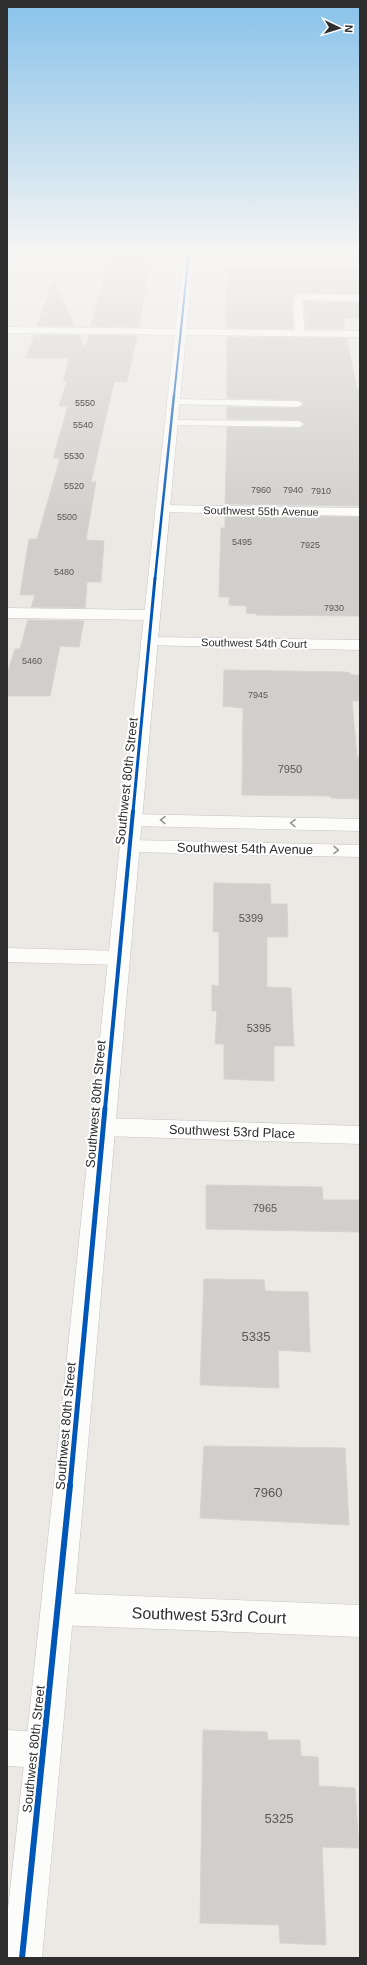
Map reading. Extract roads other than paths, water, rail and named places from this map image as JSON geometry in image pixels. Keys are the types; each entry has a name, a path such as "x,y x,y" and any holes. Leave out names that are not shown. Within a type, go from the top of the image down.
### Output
{"street":[{"name":"Southwest 80th Street","path":"22,1958 58,1609 148,642 179,344"},
{"name":"Southwest 55th Avenue","path":"162,509 360,512"},
{"path":"7,613 151,615"},
{"name":"Southwest 54th Court","path":"148,642 360,645"},
{"name":"Southwest 54th Avenue","path":"132,820 360,825"},
{"name":"Southwest 54th Avenue","path":"130,846 360,851"},
{"path":"7,955 119,958"},
{"name":"Southwest 53rd Place","path":"103,1127 360,1135"},
{"name":"Southwest 53rd Court","path":"58,1609 360,1621"},
{"path":"7,1748 43,1750"}],"lane":[{"path":"171,412 298,404"},
{"path":"171,412 299,424"}]}
